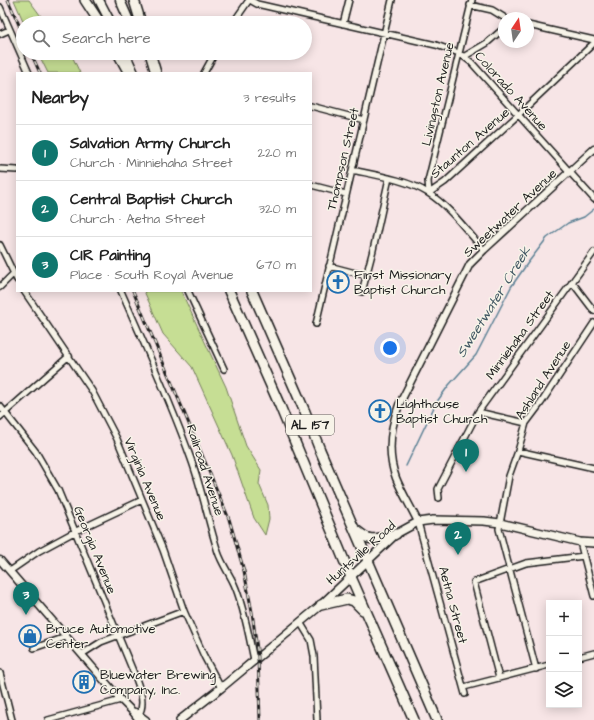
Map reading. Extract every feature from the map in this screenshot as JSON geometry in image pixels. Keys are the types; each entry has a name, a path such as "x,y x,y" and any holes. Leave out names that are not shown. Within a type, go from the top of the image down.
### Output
{"highway":[{"path":"85,0 95,16"},
{"path":"134,0 139,16"},
{"path":"122,60 128,72"},
{"path":"152,60 156,72"},
{"name":"AL 157","path":"229,292 274,392 351,577 414,720"},
{"name":"AL 157","path":"252,292 436,720"},
{"path":"352,525 367,538 374,540 396,534"},
{"path":"321,605 347,599 354,601 369,616"}],"main road":[{"path":"99,0 107,16"},
{"path":"120,0 127,16"},
{"path":"128,60 134,72"},
{"path":"149,60 155,72"},
{"name":"Huntsville Road","path":"175,720 181,718 221,688 321,605 396,534 418,522 433,520 484,521 500,523 580,542 594,543"}],"street":[{"path":"238,16 249,0"},
{"name":"Colorado Avenue","path":"249,0 257,4 309,16"},
{"path":"343,24 349,0"},
{"name":"Thompson Street","path":"316,324 392,0"},
{"path":"471,2 498,14"},
{"name":"Livingston Avenue","path":"429,193 428,181 471,2"},
{"path":"0,7 16,45"},
{"name":"Colorado Avenue","path":"312,17 436,45 459,52 465,56 594,199"},
{"path":"534,27 594,42"},
{"path":"0,34 9,30"},
{"path":"465,56 486,43 498,33"},
{"name":"Staunton Avenue","path":"429,193 445,182 594,42"},
{"path":"23,60 29,72"},
{"path":"205,72 211,60"},
{"path":"312,106 364,120"},
{"name":"Sweetwater Avenue","path":"418,522 396,478 392,463 392,426 399,405 470,264 594,149"},
{"path":"0,170 16,170"},
{"path":"352,170 389,178 416,186 429,193 447,209 484,250"},
{"path":"362,292 389,178"},
{"path":"312,185 346,194"},
{"path":"0,245 16,278"},
{"name":"Minniehaha Street","path":"439,498 438,489 478,412 594,252"},
{"path":"329,266 366,276"},
{"path":"0,287 13,274"},
{"path":"572,282 594,311"},
{"name":"Virginia Avenue","path":"25,292 92,391 117,439 163,550 184,611 204,656 221,688"},
{"name":"Railroad Avenue","path":"121,292 191,458 201,488 218,552 234,584 240,601 254,660"},
{"path":"188,292 224,369"},
{"name":"Ashland Avenue","path":"536,669 499,529 500,523 509,476 526,423 594,323"},
{"path":"0,417 69,356"},
{"name":"Georgia Avenue","path":"0,406 30,443 58,490 135,676 140,691 142,706 137,715"},
{"path":"478,412 526,423"},
{"path":"518,451 594,468"},
{"path":"10,571 39,552 76,531 142,500"},
{"name":"Aetna Street","path":"418,522 465,694"},
{"path":"580,542 594,596"},
{"path":"499,678 474,582 526,563 584,556"},
{"path":"0,560 121,700 137,715 146,720"},
{"path":"82,654 97,644 184,611"},
{"path":"300,622 311,640 314,656 317,720"},
{"path":"34,648 66,637"},
{"path":"582,656 594,653"},
{"path":"464,687 546,666"},
{"path":"0,673 12,720"},
{"path":"48,720 121,700"}],"green space":[{"path":"14,0 29,0 41,16 21,16"},
{"path":"42,60 74,60 80,72 48,72"},
{"path":"144,292 181,292 226,387 246,446 261,470 259,484 268,505 269,519 265,535 254,518 232,455 192,367 163,334"}],"waterway":[{"name":"Sweetwater Creek","path":"406,466 436,403 449,385 476,355 511,287 527,264 547,238 568,223 584,217 594,209"}],"railway":[{"path":"8,0 16,18"},
{"path":"34,60 40,72"},
{"path":"133,292 229,519 244,571 252,612 258,657 260,720"}],"place":[{"name":"First Missionary Baptist Church","path":"338,282"},
{"name":"Lighthouse Baptist Church","path":"380,411"},
{"name":"Salvation Army Church","path":"466,472"},
{"name":"Central Baptist Church","path":"458,555"},
{"name":"CIR Painting","path":"26,615"},
{"name":"Bruce Automotive Center","path":"30,636"},
{"name":"Bluewater Brewing Company, Inc.","path":"84,682"}]}
